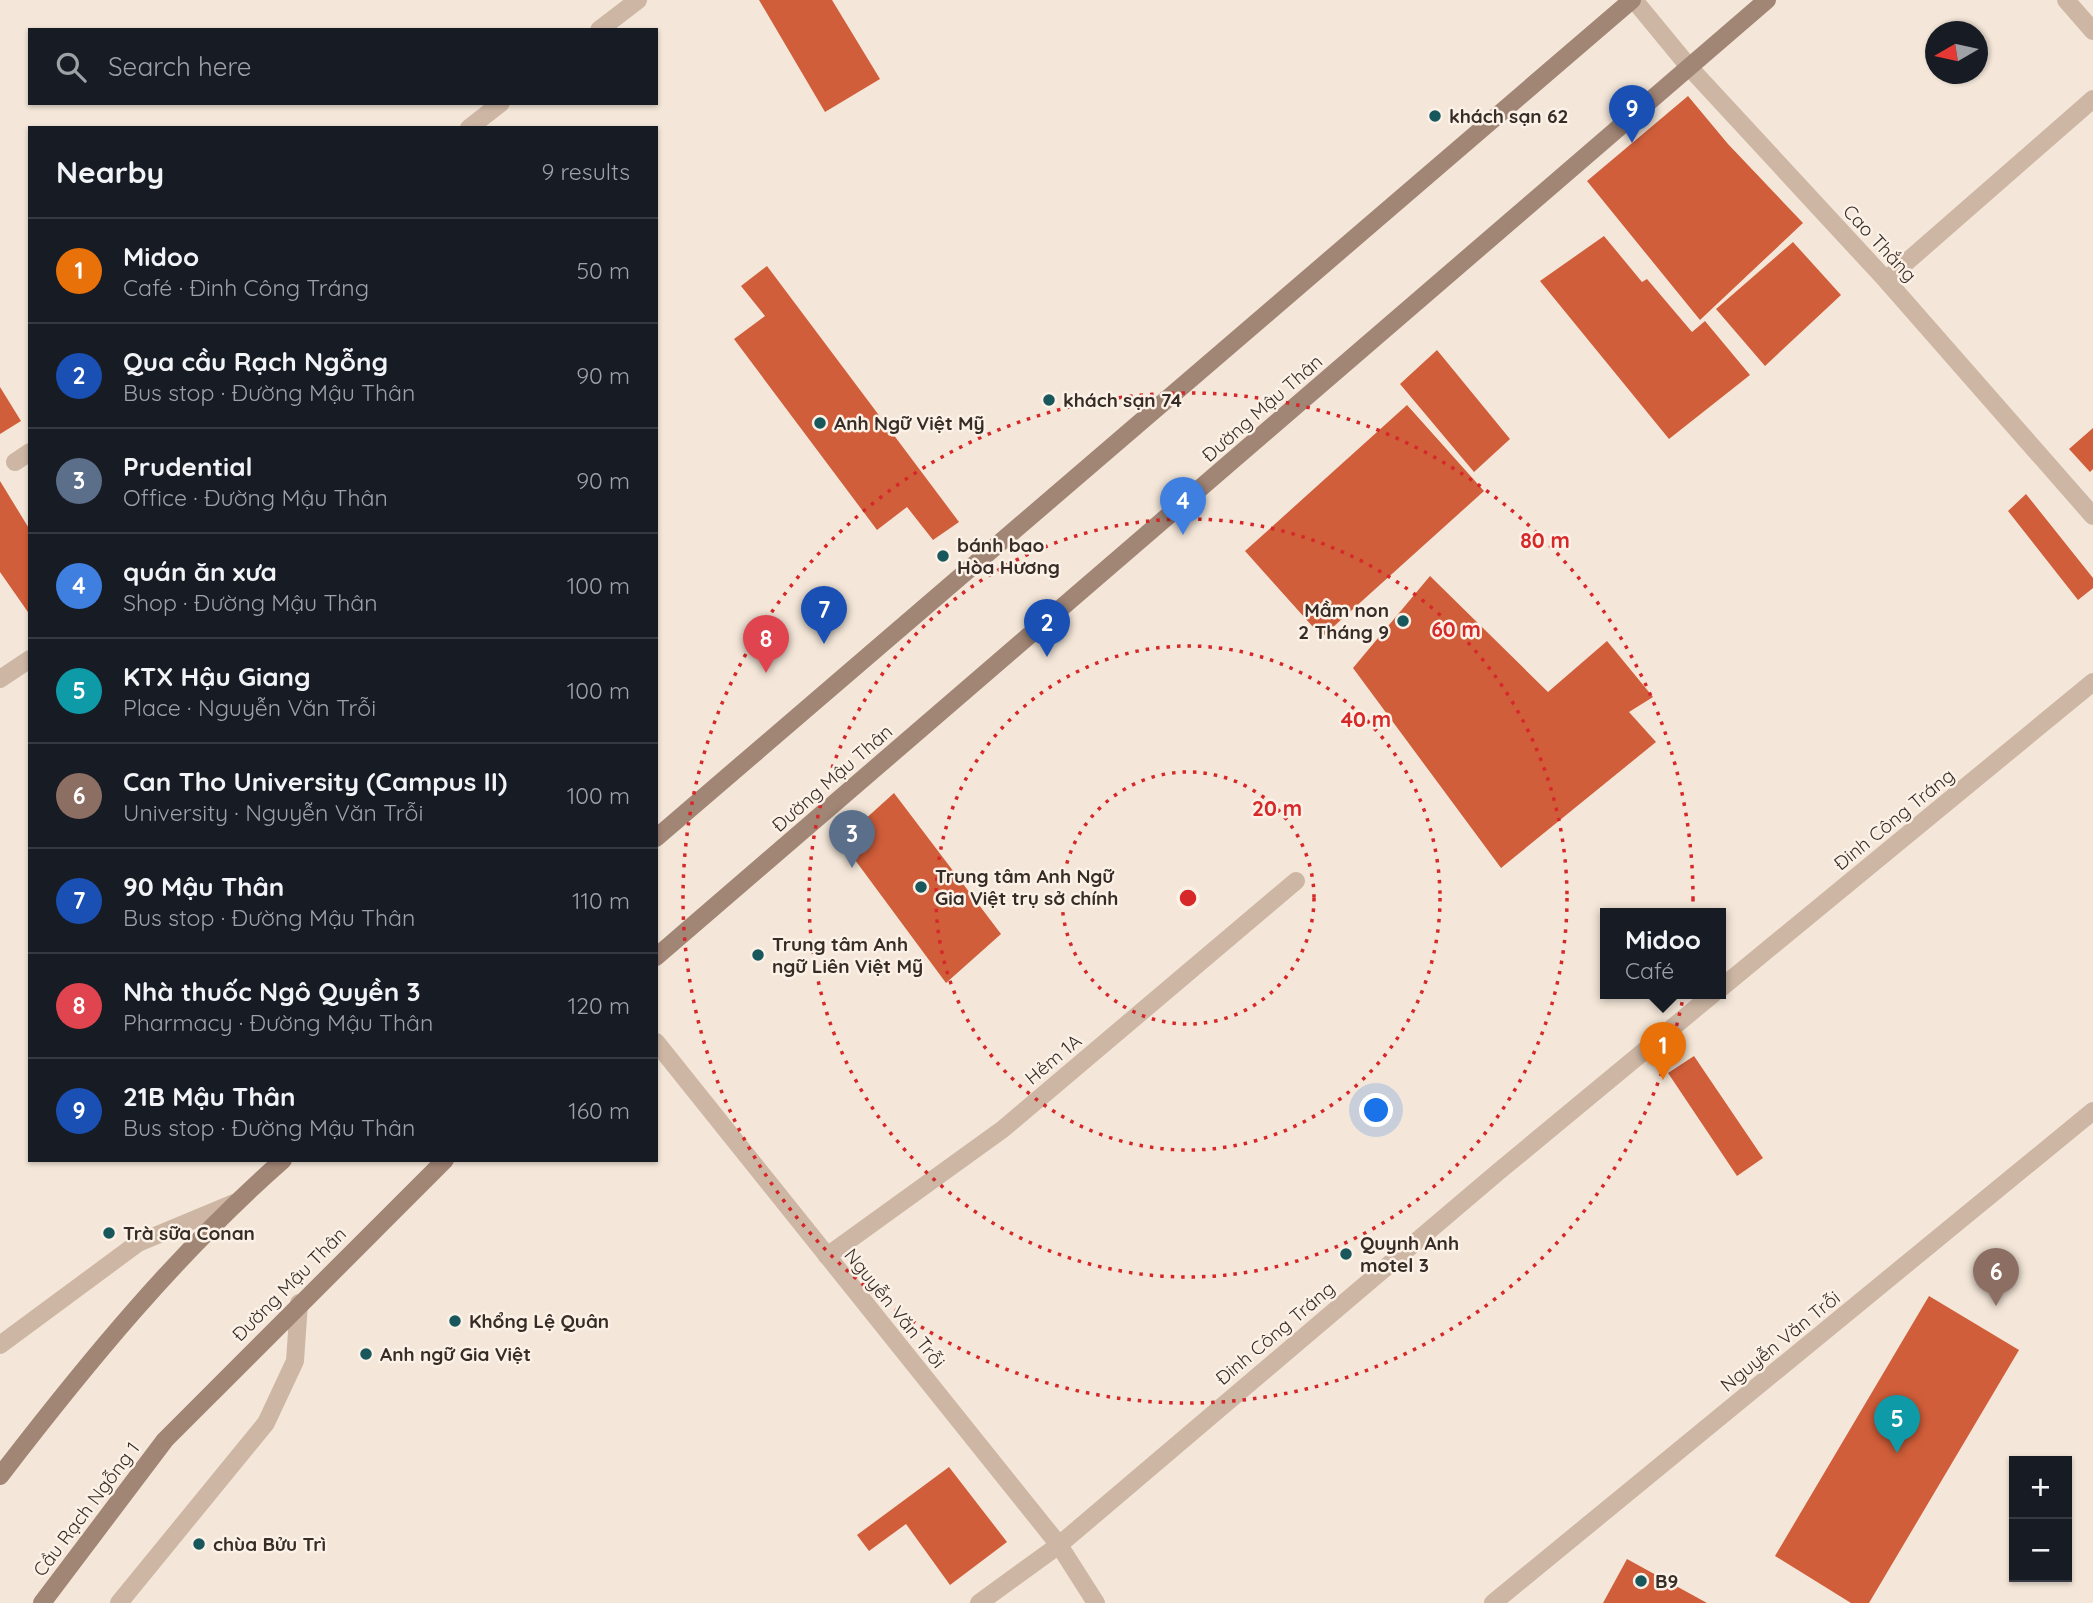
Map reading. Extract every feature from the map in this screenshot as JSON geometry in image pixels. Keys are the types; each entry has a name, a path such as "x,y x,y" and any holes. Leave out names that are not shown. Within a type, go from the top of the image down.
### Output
{"main road":[{"path":"658,836 1633,0"},
{"name":"Đường Mậu Thân","path":"658,955 1767,0"},
{"path":"0,1476 82,1369 234,1203 281,1162"},
{"name":"Đường Mậu Thân","path":"165,1440 442,1162"},
{"name":"Cầu Rạch Ngỗng 1","path":"41,1603 165,1440"}],"street":[{"path":"601,28 638,0"},
{"name":"Cao Thắng","path":"1633,0 1690,68 1886,280 2093,516"},
{"path":"2066,0 2093,31"},
{"path":"1886,280 2093,99"},
{"path":"472,126 498,105"},
{"path":"0,679 28,660"},
{"name":"Đinh Công Tráng","path":"1726,984 2093,682"},
{"name":"Hẻm 1A","path":"827,1256 1003,1129 1296,881"},
{"name":"Đinh Công Tráng","path":"979,1603 1059,1545 1487,1180 1707,999"},
{"name":"Nguyễn Văn Trỗi","path":"658,1045 1059,1545 1096,1603"},
{"name":"Nguyễn Văn Trỗi","path":"1493,1603 2093,1111"},
{"path":"0,1345 138,1243 234,1203"},
{"path":"119,1603 266,1423 295,1361 299,1303"}],"building":[{"path":"759,0 832,0 880,79 825,112"},
{"path":"1688,96 1728,144 1803,223 1700,320 1587,181"},
{"path":"1604,236 1642,282 1647,279 1692,332 1705,321 1750,375 1669,439 1540,281"},
{"path":"1793,242 1841,295 1765,366 1716,309"},
{"path":"767,266 959,522 933,540 907,507 877,530 734,339 765,316 741,286"},
{"path":"1437,350 1510,439 1474,472 1400,384"},
{"path":"0,387 21,421 0,434"},
{"path":"1407,405 1484,491 1322,637 1245,551"},
{"path":"2093,428 2093,469 2090,472 2069,449"},
{"path":"0,481 28,527 28,612 0,572"},
{"path":"2026,494 2093,578 2093,588 2078,600 2008,511"},
{"path":"1430,576 1548,692 1607,641 1653,697 1629,712 1656,742 1501,868 1353,668"},
{"name":"Trung tâm Anh Ngữ Gia Việt trụ sở chính","path":"894,793 1001,934 946,983 841,841"},
{"path":"1694,1056 1763,1158 1737,1176 1668,1073"},
{"path":"1929,1296 2019,1350 1869,1603 1851,1603 1775,1556"},
{"path":"949,1467 1007,1542 950,1585 906,1524 869,1551 857,1535"},
{"name":"B9","path":"1627,1559 1707,1603 1603,1603"}],"place":[{"name":"khách sạn 62","path":"1435,116"},
{"name":"21B Mậu Thân","path":"1632,143"},
{"name":"khách sạn 74","path":"1049,400"},
{"name":"Anh Ngữ Việt Mỹ","path":"820,423"},
{"name":"quán ăn xưa","path":"1183,535"},
{"name":"bánh bao Hòa Hương","path":"943,556"},
{"name":"Mầm non 2 Tháng 9","path":"1403,621"},
{"name":"90 Mậu Thân","path":"824,644"},
{"name":"Qua cầu Rạch Ngỗng","path":"1047,657"},
{"name":"Nhà thuốc Ngô Quyền 3","path":"766,673"},
{"name":"Prudential","path":"852,868"},
{"name":"Trung tâm Anh Ngữ Gia Việt trụ sở chính","path":"921,887"},
{"name":"Trung tâm Anh ngữ Liên Việt Mỹ","path":"758,955"},
{"name":"Midoo","path":"1663,1080"},
{"name":"Trà sữa Conan","path":"109,1233"},
{"name":"Quynh Anh motel 3","path":"1346,1254"},
{"name":"Can Tho University (Campus II)","path":"1996,1306"},
{"name":"Khổng Lệ Quân","path":"455,1321"},
{"name":"Anh ngữ Gia Việt","path":"366,1354"},
{"name":"KTX Hậu Giang","path":"1897,1453"},
{"name":"chùa Bửu Trì","path":"199,1544"},
{"name":"B9","path":"1641,1581"}]}
